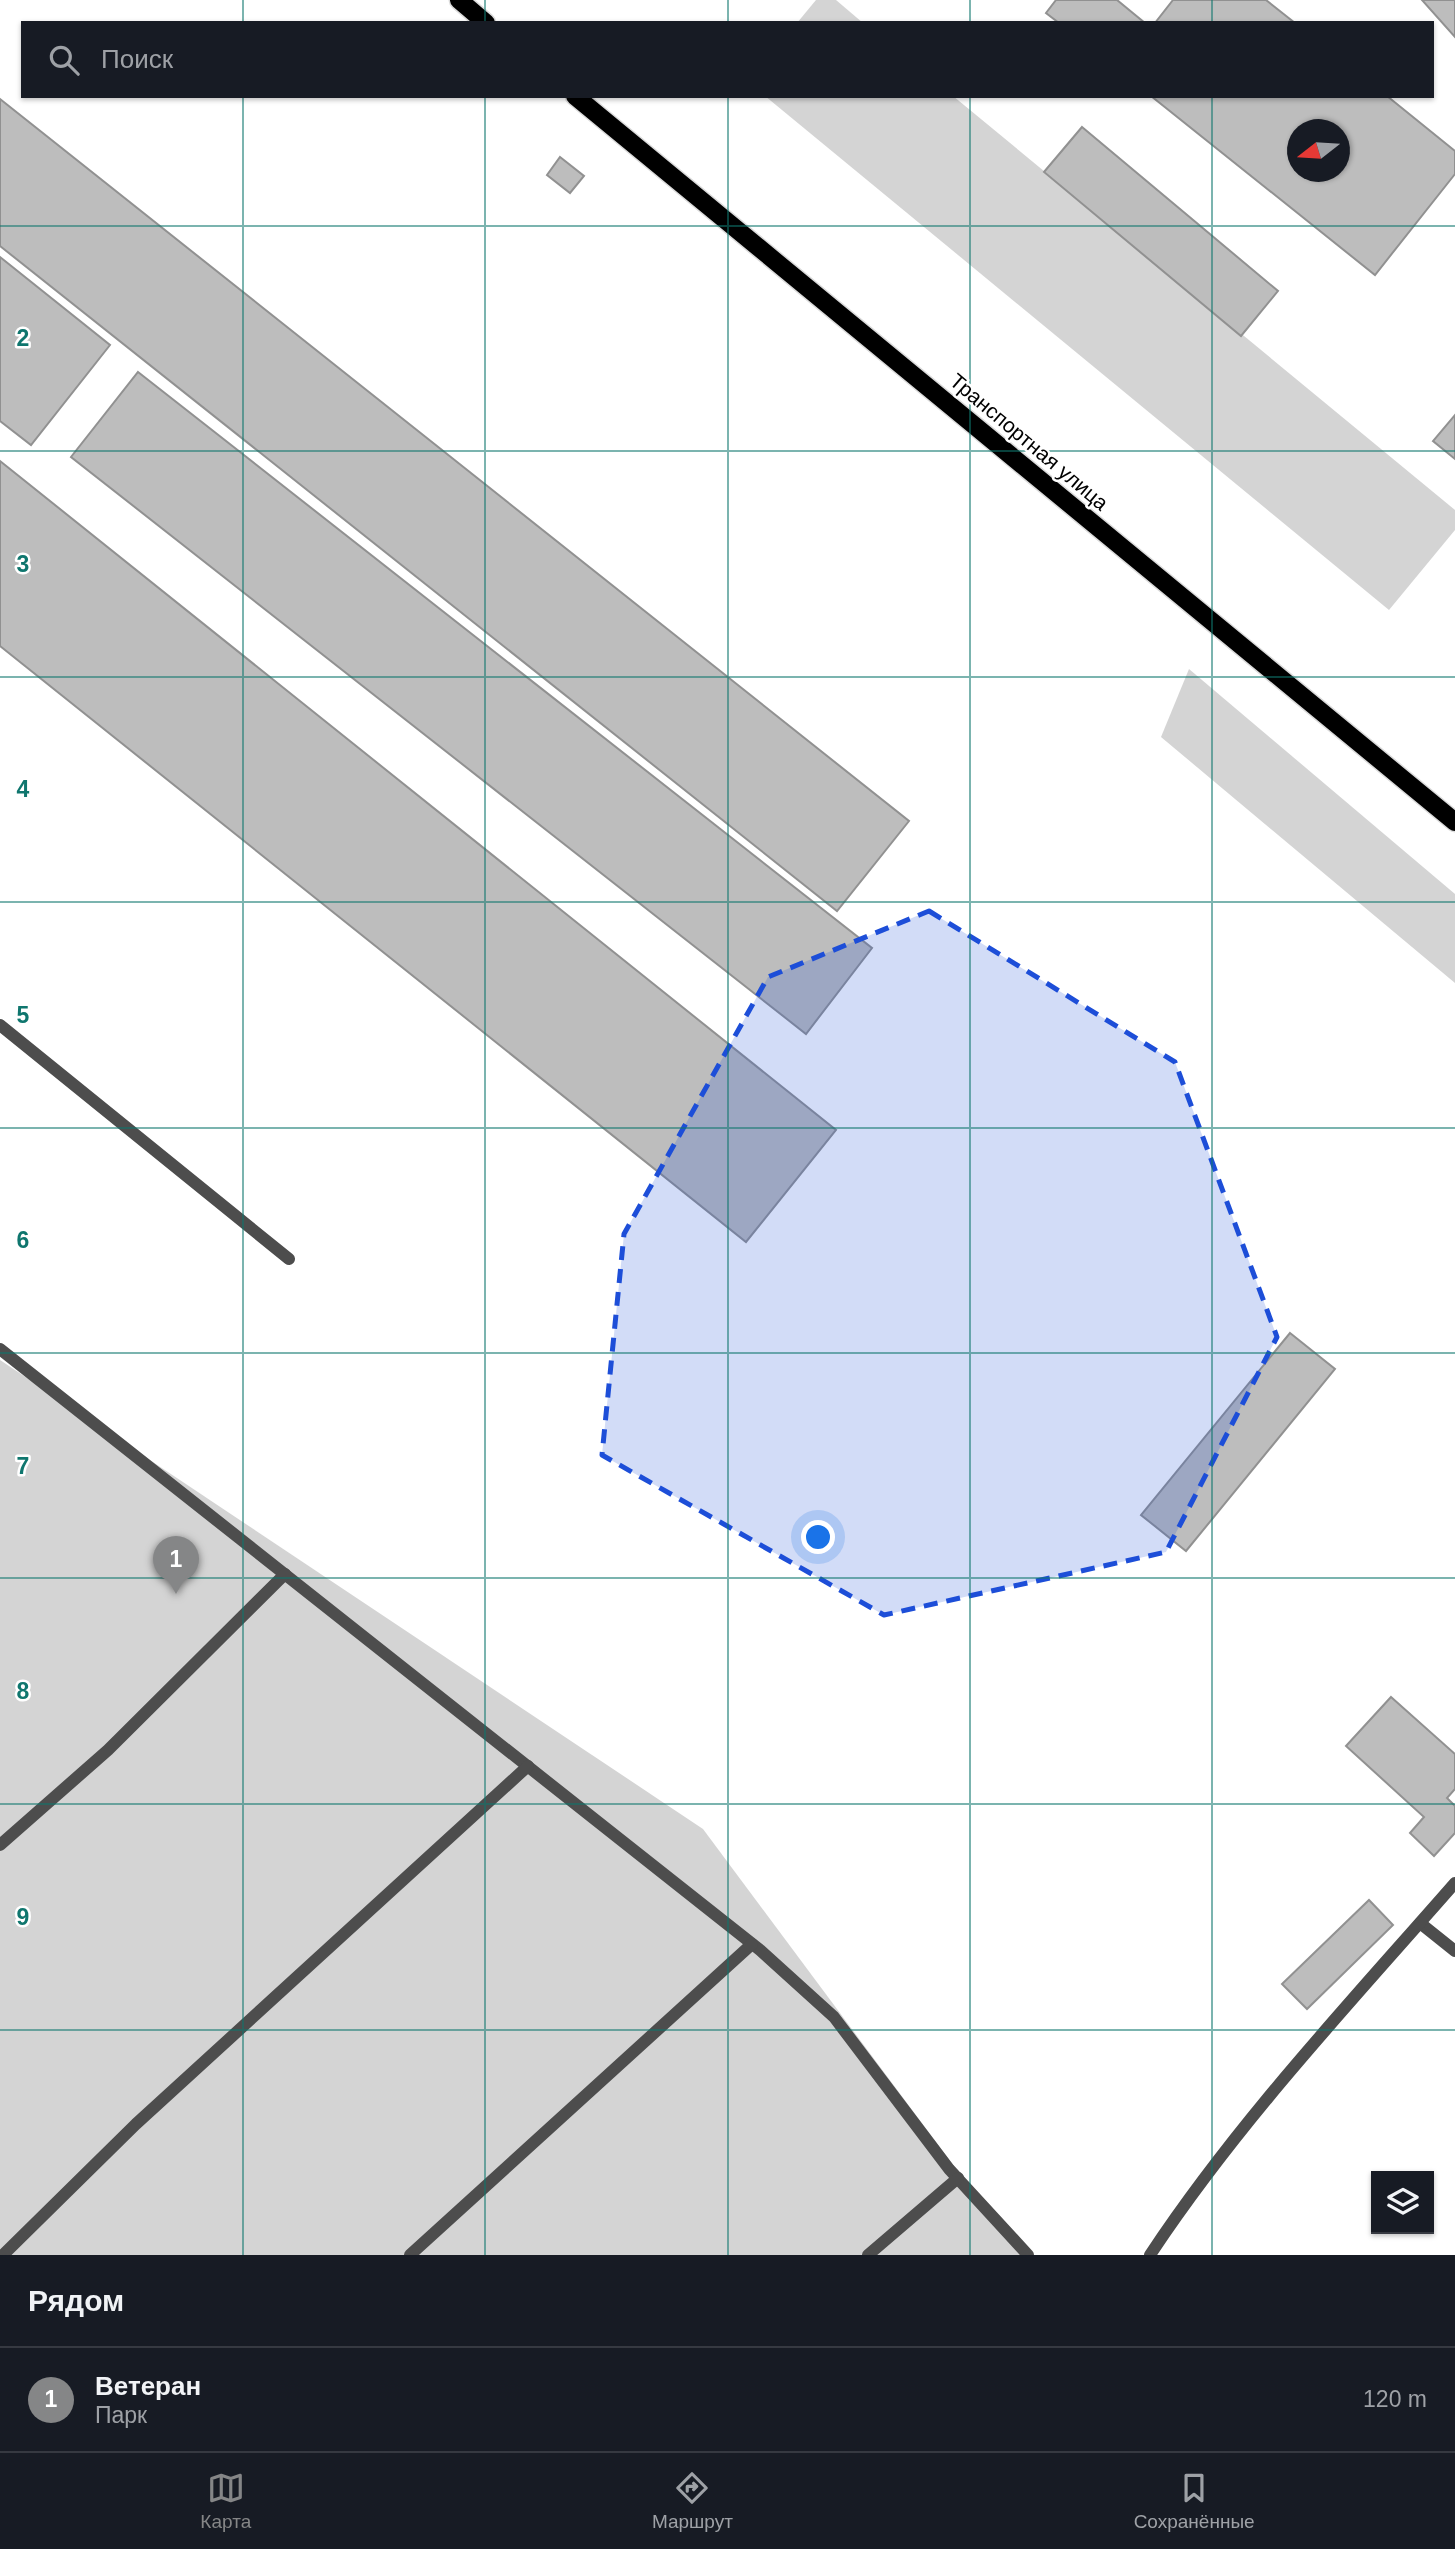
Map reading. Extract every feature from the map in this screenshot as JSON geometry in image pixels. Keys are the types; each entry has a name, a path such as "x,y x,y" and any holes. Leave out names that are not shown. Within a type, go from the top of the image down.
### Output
{"main road":[{"path":"459,0 484,21"},
{"name":"Транспортная улица","path":"577,98 1455,822"}],"street":[{"path":"0,1025 289,1259"},
{"path":"0,1349 752,1944 834,2017 958,2178 1028,2255"},
{"path":"0,1845 108,1750 285,1574"},
{"path":"3,2255 136,2123 528,1766"},
{"path":"1150,2255 1180,2210 1294,2069 1455,1883"},
{"path":"1420,1923 1455,1951"},
{"path":"411,2255 752,1944"},
{"path":"868,2255 958,2178"}],"highlighted area":[{"path":"929,911 1175,1062 1277,1337 1166,1552 884,1615 602,1455 624,1234 768,977"}],"shaded area":[{"path":"816,0 836,0 861,21 799,21"},
{"path":"767,98 955,98 1455,510 1455,530 1389,610"},
{"path":"1189,669 1455,894 1455,983 1161,737"},
{"path":"0,1360 703,1829 1020,2255 0,2255"}],"building":[{"path":"1056,0 1117,0 1143,21 1056,21 1046,13"},
{"path":"1173,0 1266,0 1292,21 1157,21"},
{"path":"1422,0 1455,0 1455,37"},
{"path":"1154,98 1389,98 1455,151 1455,174 1375,275"},
{"path":"0,99 909,821 837,911 0,246"},
{"path":"1082,127 1278,291 1241,336 1044,172"},
{"path":"560,157 584,176 570,193 547,175"},
{"path":"0,257 110,345 31,445 0,421"},
{"path":"138,372 872,948 806,1034 71,457"},
{"path":"1455,415 1455,459 1433,441"},
{"path":"0,461 836,1130 746,1242 0,646"},
{"path":"1290,1333 1335,1369 1186,1551 1141,1515"},
{"path":"1391,1697 1455,1754 1455,1789 1447,1798 1455,1806 1455,1833 1434,1856 1410,1833 1424,1817 1346,1746"},
{"path":"1369,1900 1393,1925 1307,2009 1282,1984"}],"place":[{"name":"Ветеран","path":"176,1594"}]}
